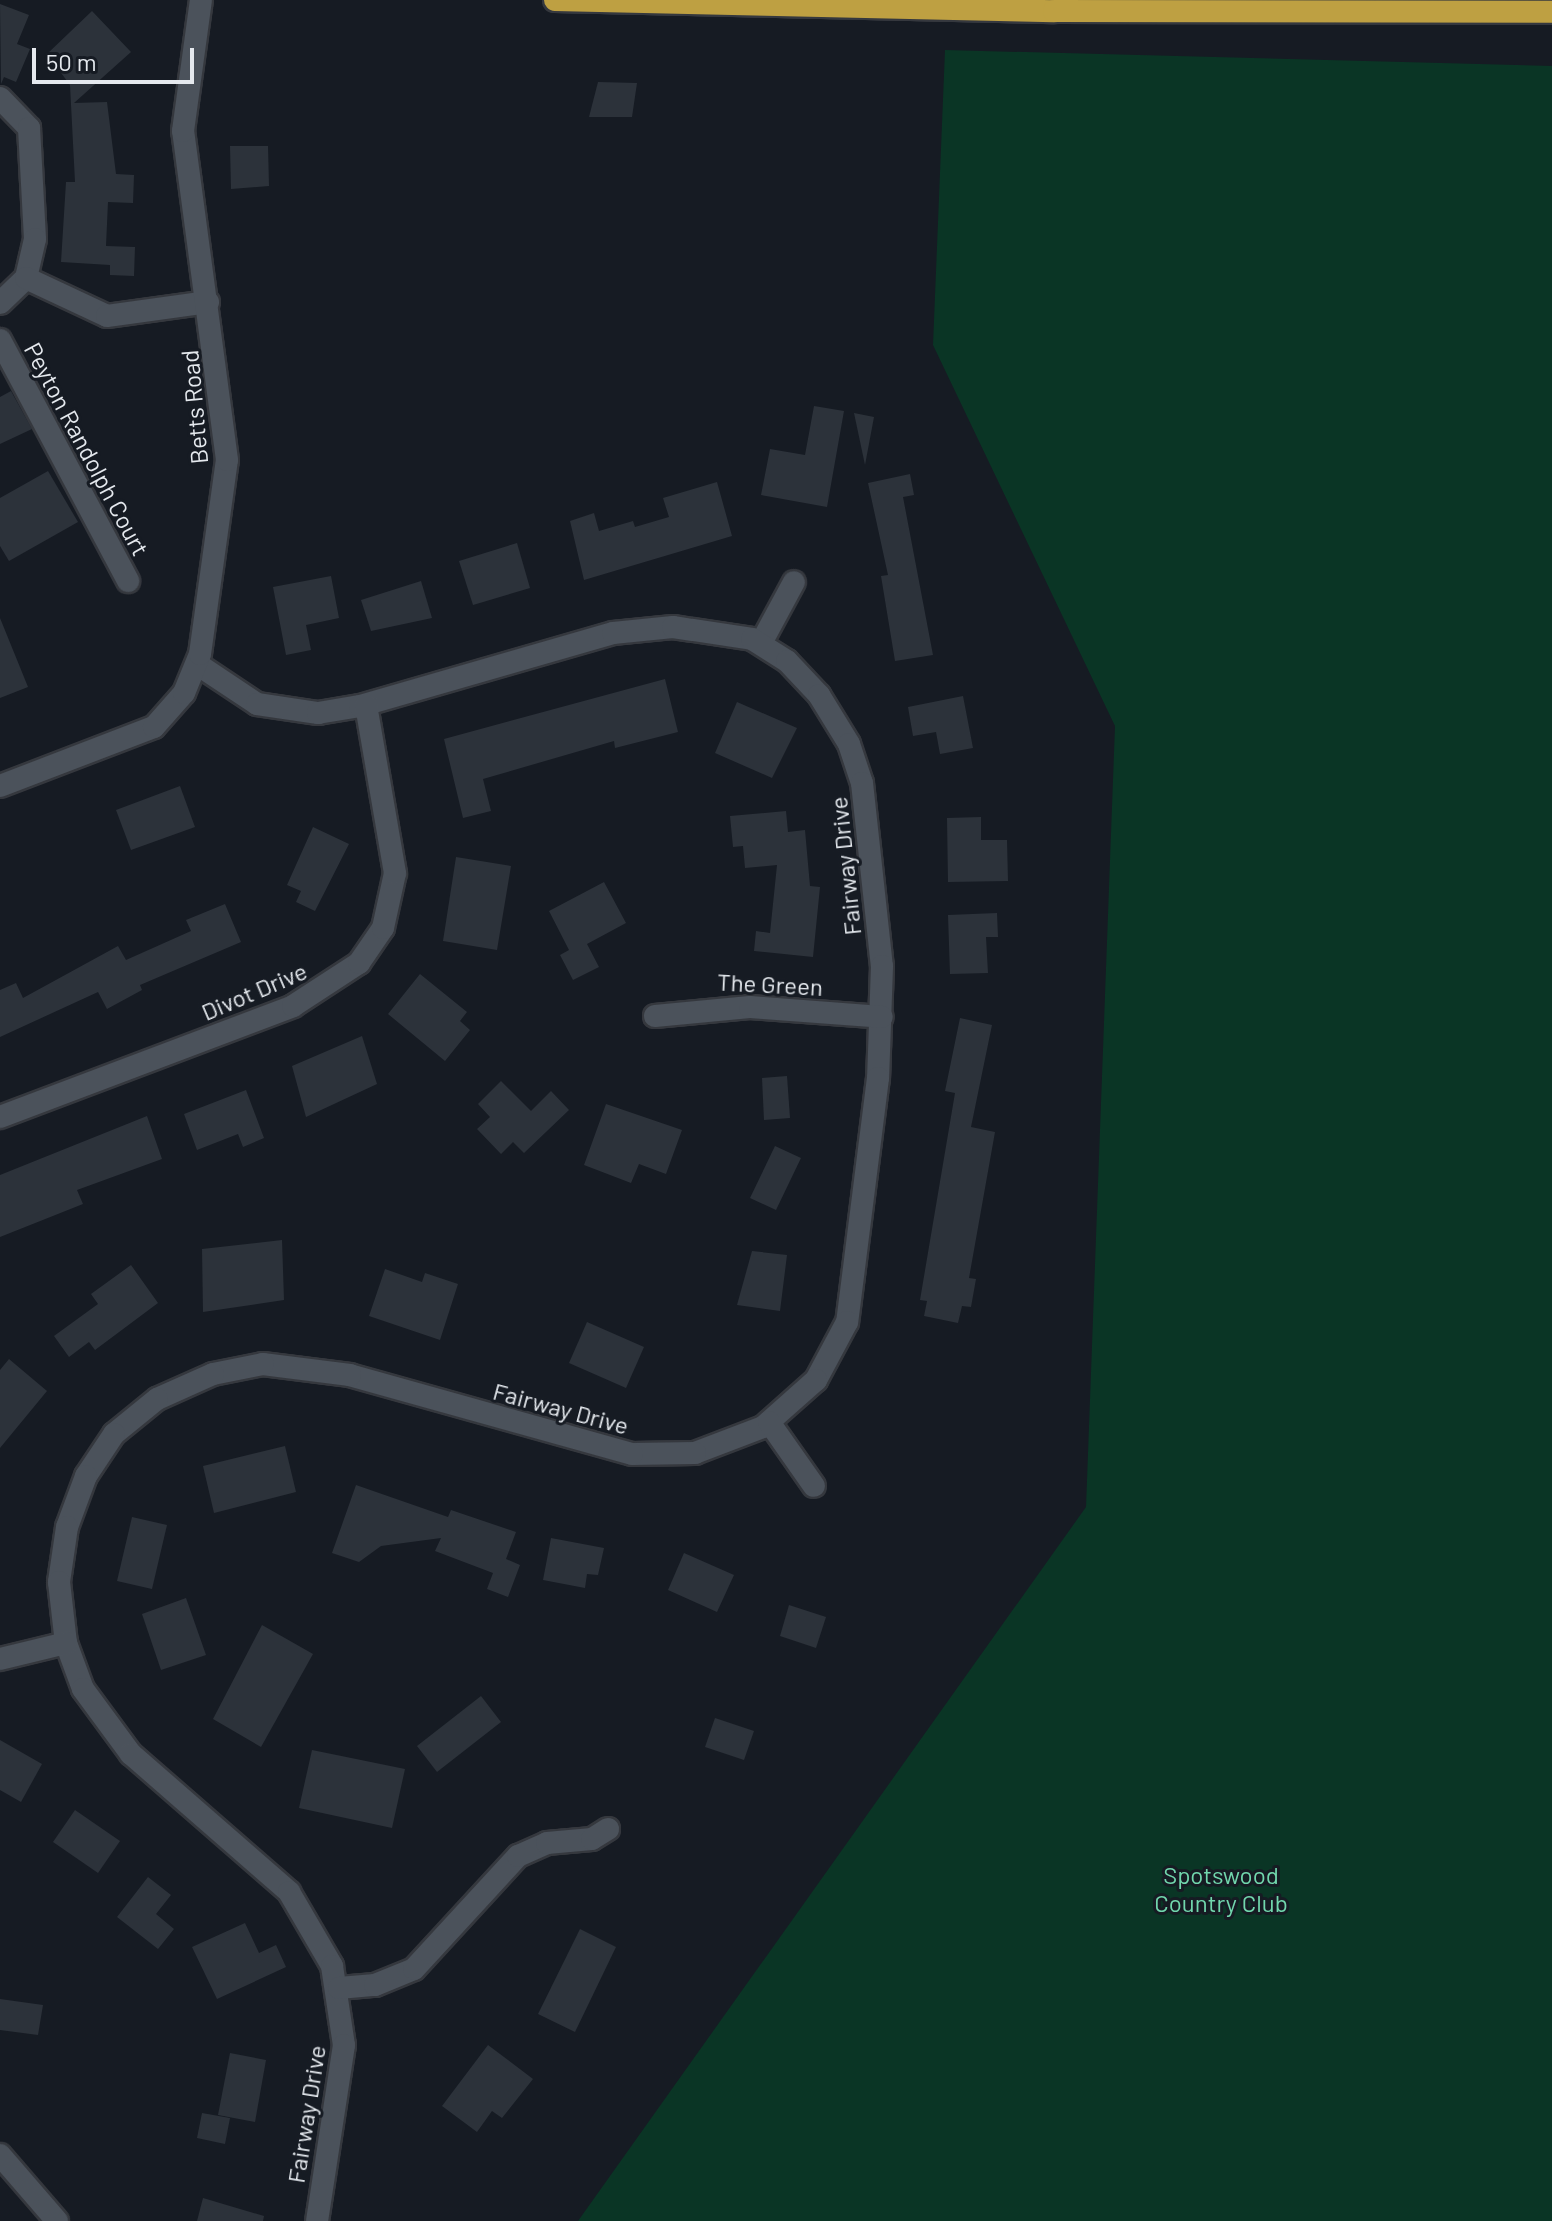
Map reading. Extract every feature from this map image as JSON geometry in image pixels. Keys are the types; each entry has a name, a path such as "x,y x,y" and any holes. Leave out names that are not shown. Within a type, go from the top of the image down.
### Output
{"highway":[{"path":"555,0 1552,12"}],"street":[{"name":"Betts Road","path":"0,786 154,727 176,705 197,664 227,460 183,131 201,0"},
{"path":"0,98 29,128 35,168 35,239 26,278 0,303"},
{"path":"26,278 107,316 208,302"},
{"name":"Peyton Randolph Court","path":"0,340 128,581"},
{"path":"761,643 794,582"},
{"name":"Fairway Drive","path":"197,664 266,706 318,713 366,705 628,630 711,629 761,643 787,661 831,710 860,775 882,1017 847,1322 816,1380 769,1422 713,1449 632,1454 318,1368 263,1364 213,1374 141,1409 92,1463 63,1550 59,1601 66,1643 102,1723 289,1892 322,1941 339,1988 342,2058 317,2221"},
{"name":"Divot Drive","path":"0,1117 293,1006 359,963 383,928 395,873 366,705"},
{"name":"The Green","path":"655,1016 750,1007 882,1017"},
{"path":"769,1422 814,1486"},
{"path":"0,1659 66,1643"},
{"path":"339,1988 375,1985 414,1969 518,1856 547,1843 592,1839 608,1829"},
{"path":"0,2155 57,2221"}],"green space":[{"name":"Spotswood Country Club","path":"945,50 1552,66 1552,2221 578,2221 1086,1507 1115,726 933,345"}],"building":[{"path":"0,4 29,15 17,44 30,49 16,82 4,77 1,84"},
{"path":"92,11 131,52 74,103 107,102 116,174 134,175 133,203 108,202 106,246 135,247 134,276 110,275 110,265 61,262 66,182 75,182 70,85 47,54"},
{"path":"598,82 637,83 632,117 589,117"},
{"path":"230,146 268,146 269,186 231,189"},
{"path":"11,391 32,429 0,444 0,397"},
{"path":"814,406 844,411 827,507 761,495 770,449 805,455"},
{"path":"854,413 874,417 865,465"},
{"path":"48,471 78,522 9,561 0,546 0,498"},
{"path":"910,474 914,495 903,497 933,655 895,661 881,576 888,575 868,483"},
{"path":"717,482 732,536 584,580 570,521 594,513 599,531 633,521 635,527 669,517 663,498"},
{"path":"517,543 530,588 473,605 459,561"},
{"path":"331,576 339,618 306,625 311,650 286,655 273,587"},
{"path":"421,581 432,618 371,631 361,600"},
{"path":"0,618 28,687 0,698"},
{"path":"665,679 678,732 615,748 614,741 483,779 491,811 463,818 444,739"},
{"path":"963,696 973,748 940,754 936,732 913,736 908,707"},
{"path":"737,702 797,728 772,778 715,753"},
{"path":"180,786 195,827 131,850 116,810"},
{"path":"786,811 788,832 805,830 810,886 820,887 813,957 754,951 756,931 770,933 777,865 745,868 743,846 733,847 730,816"},
{"path":"981,817 981,840 1007,840 1008,881 948,882 947,818"},
{"path":"313,827 349,844 315,911 296,902 301,891 287,885"},
{"path":"456,857 511,866 497,950 443,941"},
{"path":"604,882 626,923 587,944 599,967 573,980 560,955 569,950 549,911"},
{"path":"225,904 241,942 140,985 142,990 107,1009 98,992 0,1037 0,990 16,983 23,998 118,946 126,960 191,931 186,920"},
{"path":"997,913 998,937 986,937 988,973 950,974 948,915"},
{"path":"420,974 467,1012 460,1021 470,1030 445,1061 388,1014"},
{"path":"960,1018 992,1025 971,1127 995,1132 969,1278 976,1279 971,1307 962,1306 958,1323 924,1316 927,1301 920,1300 955,1093 945,1091"},
{"path":"362,1036 377,1084 306,1117 292,1066"},
{"path":"787,1076 790,1118 764,1120 762,1078"},
{"path":"501,1081 531,1111 551,1091 569,1110 524,1153 513,1142 501,1154 477,1129 490,1117 478,1104"},
{"path":"246,1090 264,1138 243,1147 238,1134 197,1150 184,1114"},
{"path":"606,1104 682,1130 666,1174 639,1164 631,1183 584,1165"},
{"path":"147,1116 162,1159 77,1190 83,1204 0,1237 0,1175"},
{"path":"775,1146 801,1158 776,1210 750,1198"},
{"path":"282,1240 284,1300 203,1312 202,1249"},
{"path":"752,1251 787,1255 780,1311 737,1305"},
{"path":"131,1265 158,1303 95,1350 89,1342 69,1357 54,1336 98,1304 91,1294"},
{"path":"385,1269 422,1282 425,1273 458,1284 440,1340 369,1316"},
{"path":"587,1322 644,1347 626,1388 569,1363"},
{"path":"9,1359 47,1391 0,1448 0,1370"},
{"path":"285,1446 296,1492 214,1513 203,1466"},
{"path":"356,1485 448,1517 451,1510 516,1532 506,1559 520,1565 508,1597 487,1589 493,1573 435,1551 441,1538 381,1546 359,1562 332,1553"},
{"path":"132,1517 167,1525 152,1589 117,1581"},
{"path":"551,1538 604,1548 598,1575 587,1574 585,1588 543,1580"},
{"path":"684,1553 734,1575 717,1612 668,1590"},
{"path":"186,1598 206,1655 161,1670 142,1614"},
{"path":"789,1605 826,1617 816,1648 780,1636"},
{"path":"262,1625 313,1654 261,1747 213,1719"},
{"path":"481,1696 501,1722 437,1772 417,1746"},
{"path":"715,1718 754,1731 744,1760 705,1747"},
{"path":"0,1740 42,1764 21,1802 0,1790"},
{"path":"312,1750 405,1769 392,1828 299,1808"},
{"path":"75,1810 120,1841 98,1873 53,1842"},
{"path":"148,1877 171,1895 156,1914 174,1929 158,1949 117,1917"},
{"path":"245,1923 259,1953 276,1945 286,1967 217,1999 192,1947"},
{"path":"580,1929 616,1947 575,2032 538,2014"},
{"path":"0,1999 43,2005 38,2035 0,2030"},
{"path":"488,2045 533,2079 502,2118 492,2111 477,2132 442,2106"},
{"path":"230,2053 266,2060 255,2122 218,2115"},
{"path":"202,2113 230,2118 225,2144 197,2138"},
{"path":"203,2198 264,2216 263,2221 197,2221"}]}
